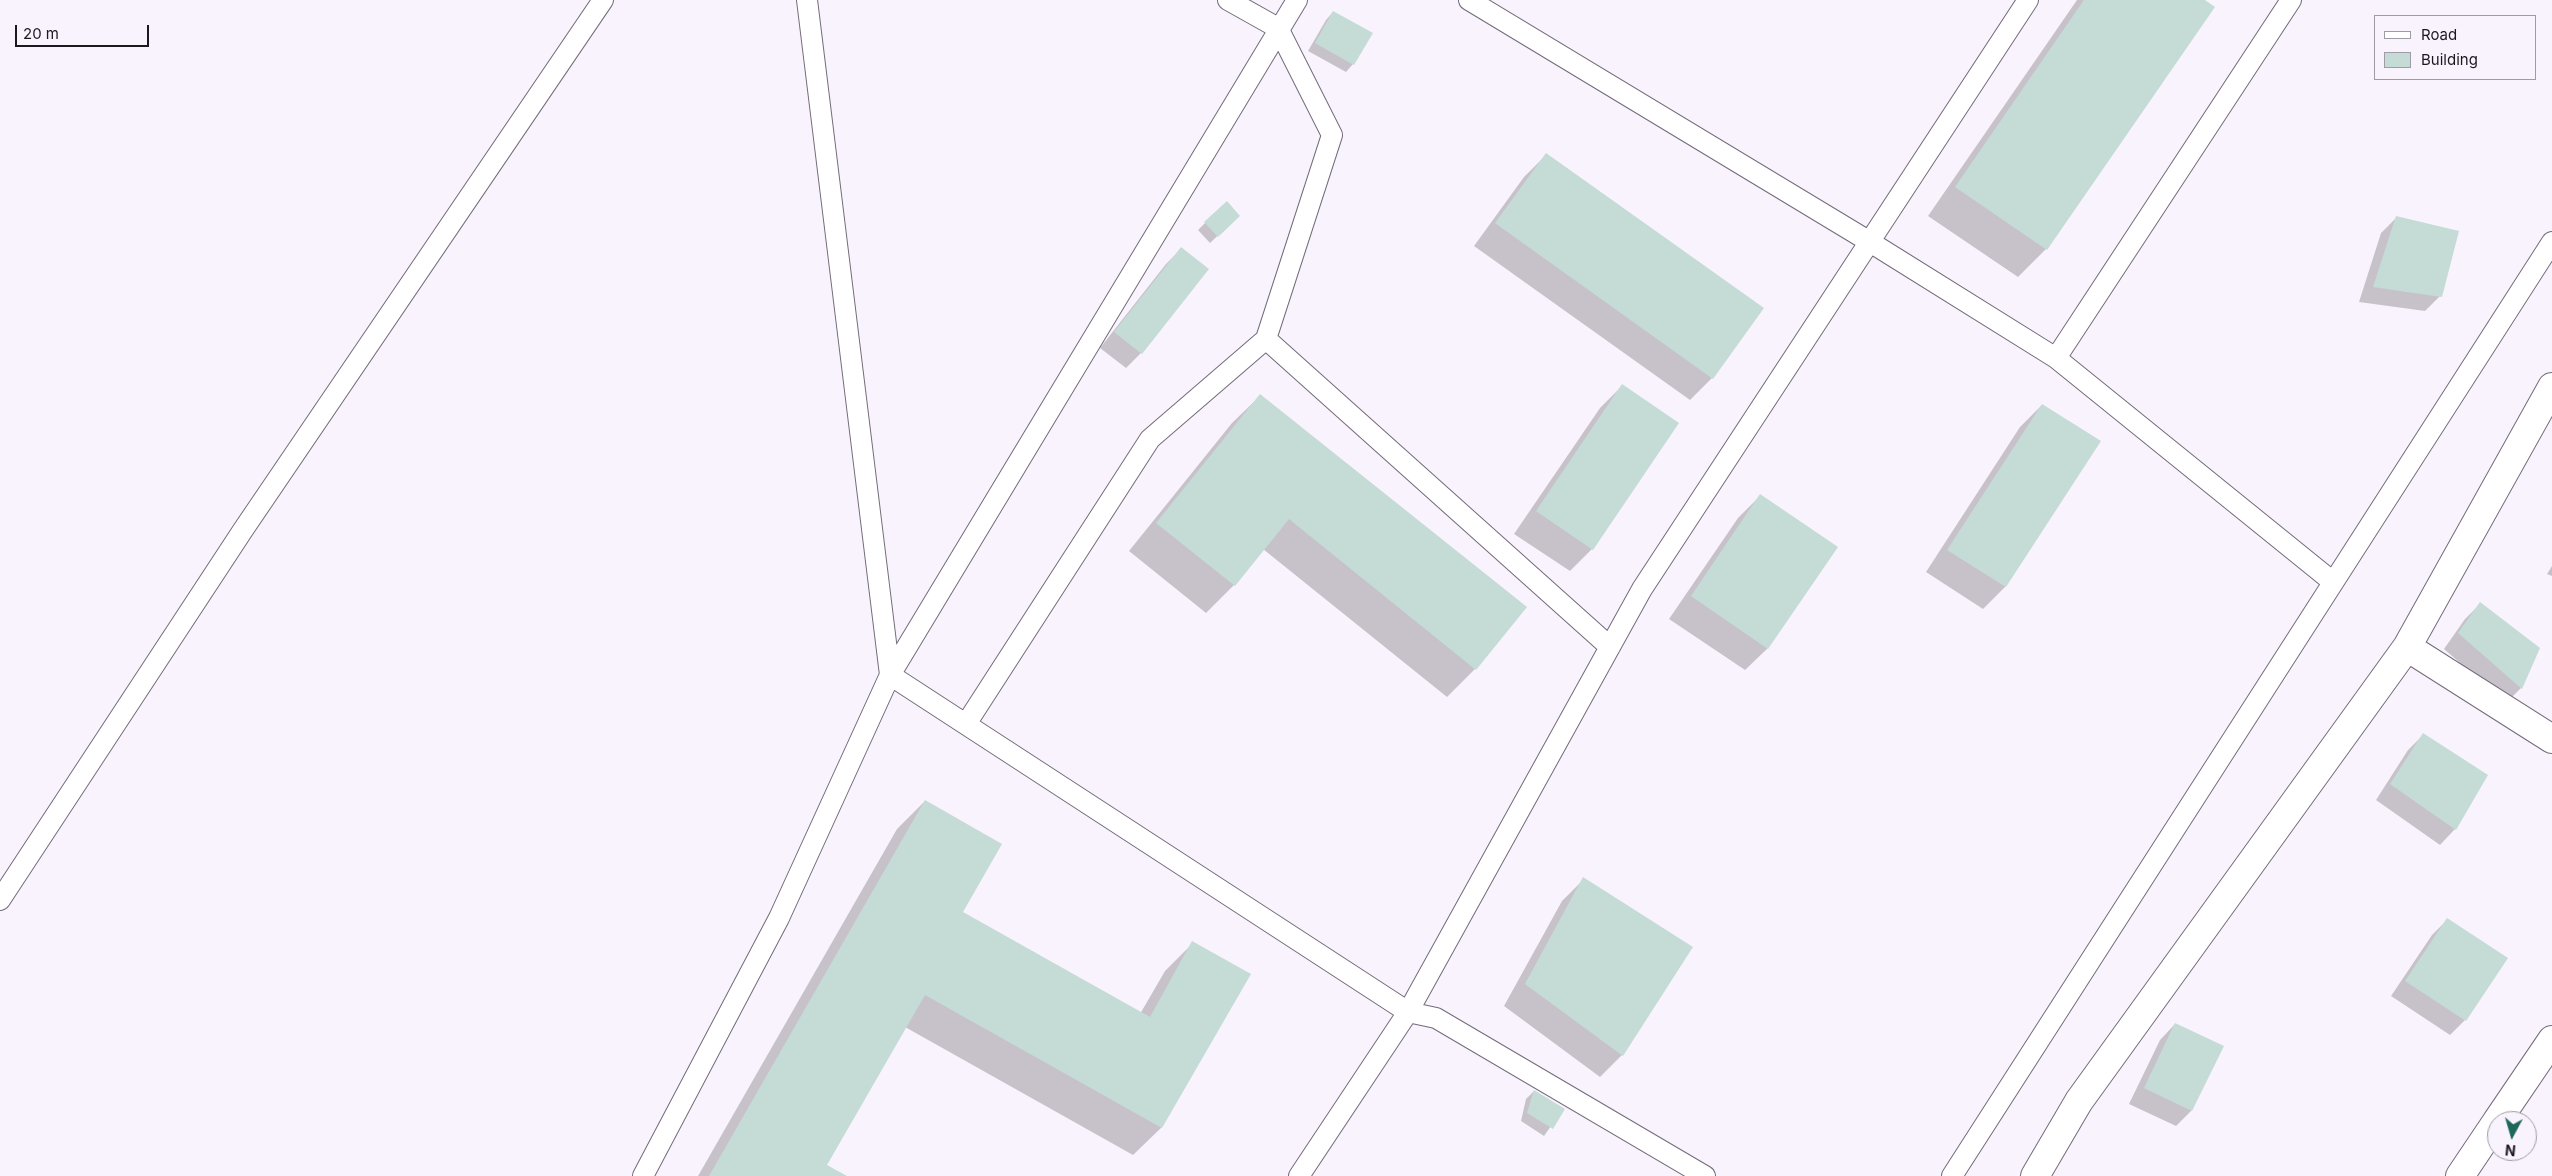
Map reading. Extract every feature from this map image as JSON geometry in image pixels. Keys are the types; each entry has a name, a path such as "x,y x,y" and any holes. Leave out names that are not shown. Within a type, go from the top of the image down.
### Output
{"street":[{"path":"2035,1176 2079,1101 2407,647 2552,387"},
{"path":"2407,647 2552,739"},
{"path":"2504,1111 2552,1040"},
{"path":"2460,1176 2487,1136"}],"lane":[{"path":"0,900 248,522 603,0"},
{"path":"807,0 890,674 1408,1012 1436,1018 1704,1176"},
{"path":"966,724 1150,439 1266,339 1332,134 1278,28 1228,0"},
{"path":"644,1176 779,918 890,674 1278,28 1297,0"},
{"path":"1469,0 1870,242 2056,358 2333,582"},
{"path":"1299,1176 1408,1012 1642,589 2028,0"},
{"path":"2056,358 2290,0"},
{"path":"1952,1176 2552,242"},
{"path":"1266,339 1610,647"}],"building":[{"path":"2084,0 2205,0 2215,7 2047,250 1955,187"},
{"path":"1333,11 1373,33 1354,65 1315,43"},
{"path":"1546,153 1764,308 1713,379 1495,223"},
{"path":"1227,201 1240,216 1218,237 1204,222"},
{"path":"2396,216 2459,231 2442,297 2373,287"},
{"path":"1181,247 1209,269 1142,354 1114,332"},
{"path":"1622,384 1679,423 1593,550 1536,511"},
{"path":"1260,394 1527,607 1476,670 1289,519 1235,586 1156,523"},
{"path":"2042,404 2101,441 2006,587 1947,550"},
{"path":"1760,494 1838,547 1768,649 1691,596"},
{"path":"2480,602 2540,648 2522,689 2458,633"},
{"path":"2423,733 2488,775 2456,830 2390,784"},
{"path":"925,800 1002,844 963,912 1150,1017 1192,941 1251,974 1162,1128 925,995 827,1165 847,1176 709,1176"},
{"path":"1583,877 1693,947 1623,1056 1525,984"},
{"path":"2447,918 2508,958 2466,1021 2405,981"},
{"path":"2175,1023 2224,1046 2192,1111 2144,1088"},
{"path":"1534,1090 1565,1109 1553,1129 1527,1113"}]}
